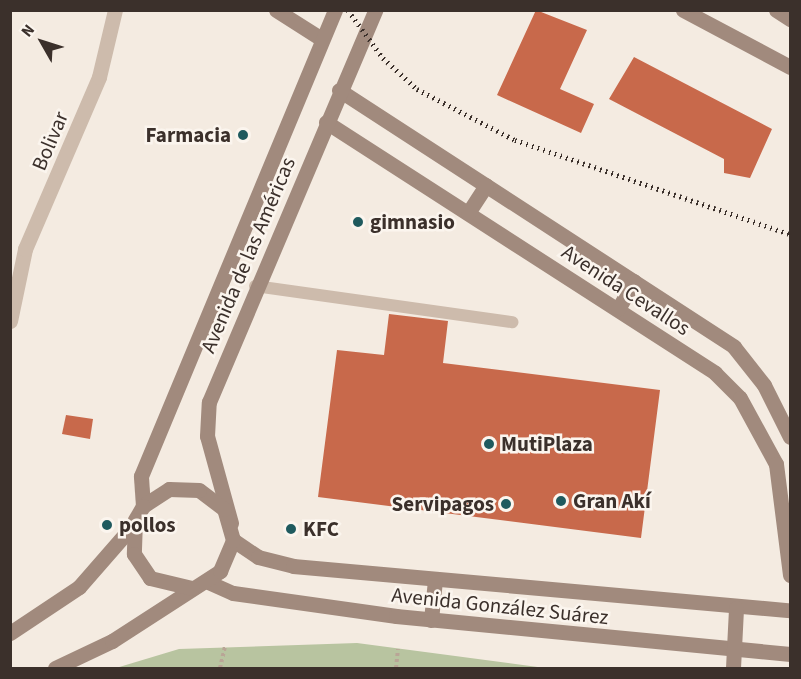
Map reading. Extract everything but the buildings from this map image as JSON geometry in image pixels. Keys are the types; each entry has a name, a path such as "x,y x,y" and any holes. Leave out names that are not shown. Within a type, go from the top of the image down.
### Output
{"main road":[{"path":"276,10 320,38"},
{"name":"Avenida de las Américas","path":"231,523 206,418 255,286 352,57 375,10"},
{"path":"683,10 790,67"},
{"path":"776,10 790,19"},
{"name":"Avenida de las Américas","path":"143,506 141,476 320,38 333,14"},
{"name":"Avenida Cevallos","path":"339,90 734,347 786,412 790,437"},
{"name":"Avenida Cevallos","path":"326,122 715,373 763,432 782,495 790,575"},
{"path":"468,213 486,185"},
{"path":"618,309 634,281"},
{"path":"10,633 79,587 133,525 143,506 169,489 192,489 213,498 231,523 233,540 230,556 207,582 192,588 120,636 55,669"},
{"path":"133,525 131,539 140,567 162,585 192,588"},
{"name":"Avenida González Suárez","path":"233,540 258,557 293,566 736,608 790,610"},
{"path":"431,620 435,580"},
{"name":"Avenida González Suárez","path":"207,582 233,593 431,620 734,652 752,649 790,654"},
{"path":"733,669 736,608"}],"street":[{"name":"Bolivar","path":"10,321 25,249 99,77 115,10"}],"lane":[{"path":"255,286 512,322"}],"path":[{"path":"220,669 225,648"},
{"path":"396,669 398,649"}],"green space":[{"path":"357,643 545,668 116,668 179,649"}],"railway":[{"path":"348,10 383,58 417,89 515,140 790,234"}],"place":[{"name":"Farmacia","path":"243,135"},
{"name":"gimnasio","path":"358,222"},
{"name":"MutiPlaza","path":"489,444"},
{"name":"Gran Akí","path":"561,501"},
{"name":"Servipagos","path":"506,504"},
{"name":"pollos","path":"107,525"},
{"name":"KFC","path":"291,529"}]}
